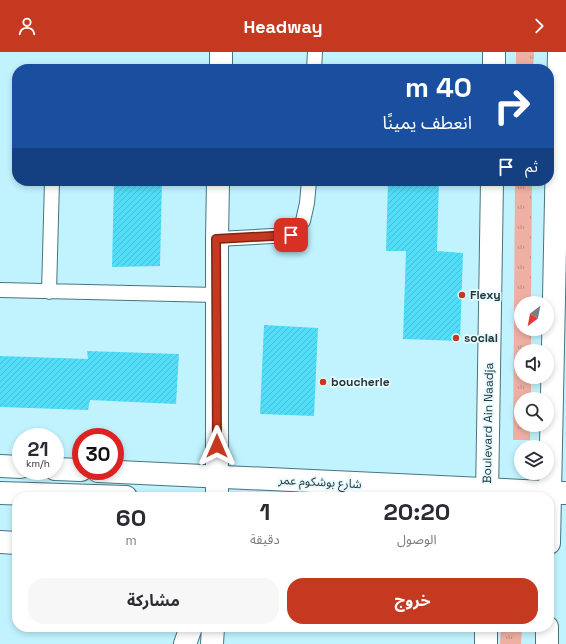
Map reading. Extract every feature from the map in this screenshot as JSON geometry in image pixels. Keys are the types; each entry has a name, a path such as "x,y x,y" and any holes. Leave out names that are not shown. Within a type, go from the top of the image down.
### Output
{"street":[{"path":"221,52 221,64"},
{"path":"494,52 494,64"},
{"path":"554,516 556,505 559,52"},
{"path":"217,487 216,239 218,186"},
{"name":"Boulevard Ain Naadja","path":"487,492 492,186"},
{"path":"0,466 12,467"},
{"name":"شارع بوشكوم عمر","path":"124,474 217,487 442,492"},
{"path":"0,493 12,493"},
{"path":"0,542 12,543"},
{"path":"185,644 189,632"},
{"path":"212,644 213,632"},
{"path":"486,632 486,644"},
{"path":"547,632 547,644"}],"lane":[{"path":"314,64 315,52"},
{"path":"49,292 52,186"},
{"path":"216,239 291,235 303,221 307,203 308,186"},
{"path":"0,290 217,295"}],"green space":[{"path":"516,52 534,52 533,64 516,64"},
{"path":"515,186 532,186 531,296 514,296"},
{"path":"514,310 514,336 531,336 531,344 514,344 514,384 531,384 531,392 514,392 514,432 530,432 530,440 513,440"},
{"path":"501,632 522,632 521,644 500,644"}],"building":[{"path":"114,186 162,186 160,266 112,267"},
{"path":"388,186 439,186 437,251 463,253 460,341 403,339 406,251 386,251"},
{"path":"264,325 318,328 314,416 260,414"},
{"path":"87,351 179,354 176,404 90,400 88,410 0,407 0,356 88,359"}],"place":[{"name":"Flexy","path":"462,295"},
{"name":"social","path":"456,338"},
{"name":"boucherie","path":"323,382"}],"route":[{"path":"217,446 216,239 291,235"}]}
